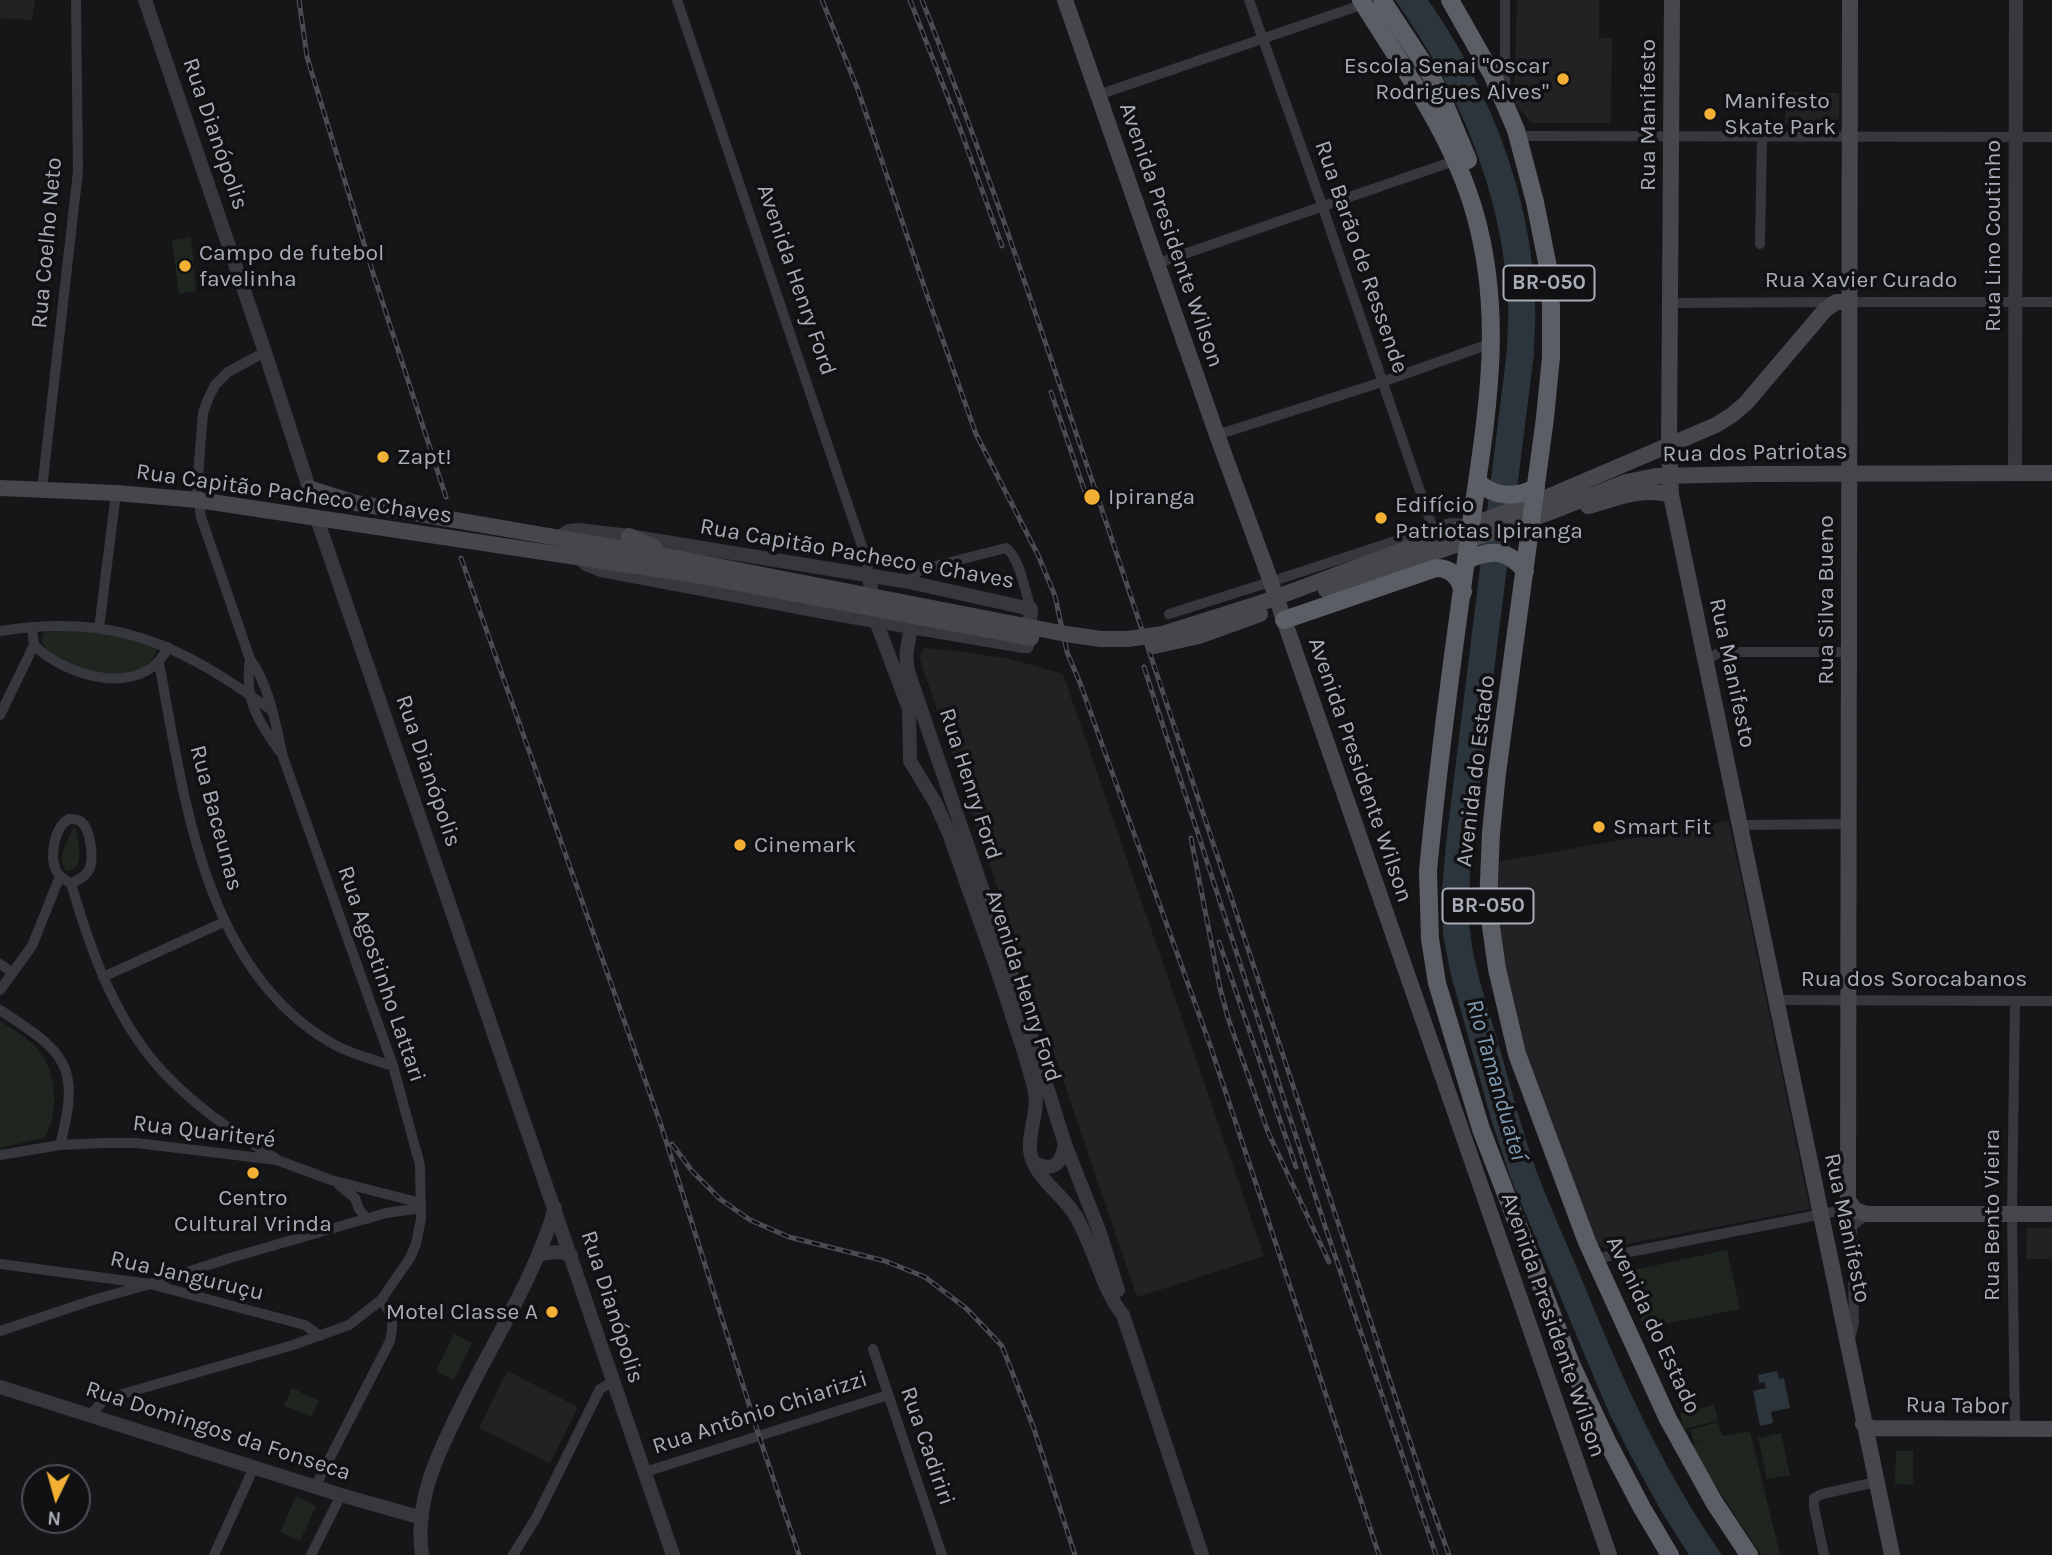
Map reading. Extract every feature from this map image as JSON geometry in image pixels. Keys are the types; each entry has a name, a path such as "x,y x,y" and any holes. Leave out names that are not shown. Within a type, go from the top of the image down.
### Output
{"highway":[{"name":"Avenida do Estado","path":"1382,0 1441,95 1468,161 1475,192 1475,212"},
{"name":"Avenida do Estado","path":"1450,0 1492,74 1518,136 1548,267 1551,307 1551,357 1490,833 1488,905 1497,969 1517,1054 1594,1259 1668,1419 1714,1502 1749,1555"},
{"name":"Avenida do Estado","path":"1362,2 1457,160 1475,212 1487,263 1492,343 1478,482 1428,871 1430,939 1437,983 1481,1129 1572,1364 1608,1443 1670,1555"},
{"path":"1478,482 1490,491 1505,495 1521,494 1534,502"},
{"path":"1431,541 1454,560 1466,564 1485,553 1501,553 1514,559 1525,571"},
{"path":"1284,620 1436,568 1452,573 1462,592"}],"main road":[{"name":"Avenida Presidente Wilson","path":"1065,0 1609,1555"},
{"name":"Rua Manifesto","path":"1672,0 1669,303 1671,495 1848,1345 1869,1426"},
{"name":"Rua Silva Bueno","path":"1849,1200 1849,327 1843,302 1850,136 1850,0"},
{"name":"Rua dos Patriotas","path":"1431,541 1470,532 1716,425 1739,409 1825,310 1843,302"},
{"path":"1814,324 1826,316 1838,317 1849,327"},
{"name":"Rua dos Patriotas","path":"1534,502 1566,506 1626,482 1669,475 2052,473"},
{"name":"Rua Capitão Pacheco e Chaves","path":"0,488 116,493 253,507 317,519 690,574 1096,649 1131,649 1199,636 1431,541"},
{"name":"Rua Capitão Pacheco e Chaves","path":"309,488 356,503 561,536 601,537 676,558"},
{"name":"Rua Dianópolis","path":"309,488 317,519"},
{"path":"1566,506 1588,506 1643,492 1671,495"},
{"path":"317,519 327,503 356,503"},
{"path":"432,536 433,525 440,516"},
{"path":"629,536 676,558 1101,639 1128,639 1163,634 1249,607 1431,541"},
{"path":"574,557 597,549 601,537"},
{"path":"1849,1200 1855,1210 1867,1214 2052,1214"},
{"path":"1869,1426 1868,1444 1892,1555"},
{"name":"Rua Tabor","path":"1869,1426 2052,1429"}],"street":[{"name":"Rua Coelho Neto","path":"42,489 78,172 76,0"},
{"name":"Rua Dianópolis","path":"145,0 309,488"},
{"name":"Avenida Henry Ford","path":"677,0 866,558 869,575"},
{"name":"Rua Barão de Ressende","path":"1249,0 1382,382 1431,541"},
{"path":"1505,0 1505,104"},
{"name":"Rua Lino Coutinho","path":"2015,473 2016,0"},
{"path":"1098,95 1362,2"},
{"path":"1518,136 2052,137"},
{"path":"1760,244 1762,136"},
{"path":"1158,263 1457,160"},
{"name":"Rua Xavier Curado","path":"1669,303 2052,302"},
{"path":"1217,435 1492,343"},
{"path":"265,352 228,372 215,386 208,399 203,413 197,488 201,517 250,659 258,670 283,757"},
{"path":"99,628 116,493"},
{"name":"Rua Dianópolis","path":"317,519 673,1555"},
{"name":"Rua Capitão Pacheco e Chaves","path":"574,557 601,570 876,621 1026,646 1028,642 1031,609 869,575 629,536 601,537"},
{"path":"1169,614 1270,582 1431,541"},
{"path":"909,582 914,574 923,569 1006,548 1016,561 1031,609"},
{"path":"869,575 876,621 908,704 909,761"},
{"name":"Rua Henry Ford","path":"909,582 911,626 906,647 906,664 1014,982 1065,1144 1100,1233 1123,1315"},
{"path":"0,631 79,626 137,636 194,660 271,710"},
{"path":"0,715 34,645 32,627"},
{"path":"34,645 63,667 95,677 139,674 155,667 168,647"},
{"path":"1706,660 1720,652 1849,652"},
{"path":"250,659 248,694 255,714 283,757"},
{"name":"Rua Baceunas","path":"159,663 187,809 223,922 265,985 292,1014 329,1042 393,1066"},
{"path":"909,761 920,748 936,755"},
{"name":"Rua Agostinho Lattari","path":"90,1414 105,1399 320,1336 349,1325 381,1300 410,1258 420,1230 420,1165 393,1066 283,757"},
{"name":"Avenida Henry Ford","path":"909,761 936,804 950,836 1009,1003 1036,1103 1030,1147 1033,1162"},
{"path":"71,883 82,878 89,870 91,862 89,840 84,825 73,819 65,821 58,831 54,861 60,876 71,883 84,930 103,976 140,1043 171,1080 200,1106 233,1132 277,1160"},
{"path":"1740,825 1849,824"},
{"path":"0,989 32,946 60,876"},
{"path":"103,976 223,922"},
{"path":"0,964 13,973"},
{"name":"Rua dos Sorocabanos","path":"1776,1000 2052,1000"},
{"name":"Rua Bento Vieira","path":"2015,1001 2012,1214 2015,1429"},
{"path":"0,1010 46,1042 58,1053 65,1066 68,1079 68,1114 60,1145"},
{"name":"Rua Quariteré","path":"0,1155 60,1145 136,1143 277,1160 331,1180 421,1206"},
{"path":"1033,1162 1048,1167 1057,1164 1063,1156 1065,1144"},
{"path":"1033,1162 1077,1217 1115,1303 1123,1315 1202,1555"},
{"path":"331,1180 351,1193 367,1219"},
{"path":"379,1193 386,1213"},
{"path":"1594,1259 1838,1212 1849,1200"},
{"path":"0,1331 230,1258 386,1213 421,1206"},
{"path":"422,1555 420,1540 425,1498 443,1441 538,1255 555,1208"},
{"name":"Rua Manifesto","path":"1848,1345 1854,1322 1852,1229 1854,1223 1867,1214"},
{"path":"538,1255 553,1251 571,1255"},
{"name":"Rua Janguruçu","path":"0,1264 150,1284 305,1325 320,1336"},
{"path":"315,1487 390,1341 393,1317 381,1300"},
{"name":"Rua Cadiriri","path":"873,1349 942,1555"},
{"path":"513,1555 536,1518 600,1389 612,1382"},
{"name":"Rua Domingos da Fonseca","path":"0,1387 315,1487 422,1518"},
{"name":"Rua Antônio Chiarizzi","path":"645,1472 888,1395"},
{"path":"214,1555 254,1467"},
{"path":"1824,1555 1814,1498 1876,1482"},
{"path":"314,1554 341,1495"}],"shaded area":[{"path":"0,0 35,0 32,20 0,18"},
{"name":"Escola Senai \"Oscar Rodrigues Alves\"","path":"1517,0 1599,0 1599,38 1612,38 1611,123 1532,123 1514,103"},
{"path":"1786,92 1839,93 1839,123 1785,124"},
{"name":"Campo de futebol favelinha","path":"191,237 196,291 179,294 172,240"},
{"path":"57,630 106,633 158,648 150,662 140,669 121,674 96,674 66,662 46,649 42,641 43,633"},
{"path":"924,648 1011,659 1063,674 1264,1256 1137,1297 919,657"},
{"path":"1729,821 1810,1209 1605,1248 1592,1240 1533,1083 1503,968 1495,888 1496,862"},
{"path":"75,825 79,860 77,866 66,871 63,854"},
{"path":"0,1021 27,1039 46,1061 53,1082 54,1105 50,1128 45,1138 0,1148"},
{"path":"2027,1228 2052,1228 2052,1259 2026,1259"},
{"path":"1727,1250 1740,1309 1644,1328 1624,1272"},
{"path":"454,1334 472,1343 454,1380 436,1371"},
{"path":"507,1371 578,1407 550,1463 479,1428"},
{"path":"292,1388 319,1401 311,1417 284,1406"},
{"path":"1714,1405 1718,1421 1684,1429 1680,1413"},
{"path":"1718,1422 1722,1436 1750,1431 1780,1555 1761,1555 1689,1444 1705,1440 1694,1442 1690,1430"},
{"path":"1781,1433 1790,1475 1767,1479 1758,1438"},
{"path":"1896,1451 1913,1451 1913,1485 1895,1484"},
{"path":"296,1496 316,1506 300,1541 280,1532"}],"water":[{"name":"Rio Tamanduateí","path":"1395,0 1428,0 1470,69 1488,106 1516,184 1532,264 1534,353 1472,846 1469,920 1475,960 1521,1125 1548,1200 1614,1357 1646,1425 1681,1491 1722,1555 1689,1555 1660,1509 1609,1413 1511,1179 1491,1119 1451,975 1443,935 1442,890 1507,350 1508,302 1497,221 1473,143 1439,70"},
{"path":"1777,1371 1779,1379 1784,1378 1790,1408 1771,1412 1773,1423 1760,1426 1753,1391 1766,1388 1764,1382 1759,1383 1758,1375"}],"railway":[{"path":"299,0 307,57 373,273 446,497"},
{"path":"822,0 858,90 976,434 1038,555 1055,596 1067,652 1210,1045 1379,1555"},
{"path":"910,0 1002,246"},
{"path":"922,0 992,187 1056,375 1449,1555"},
{"path":"1051,392 1086,495"},
{"path":"461,558 661,1125 799,1555"},
{"path":"1144,667 1325,1226 1436,1555"},
{"path":"1191,838 1228,1018 1268,1132 1329,1262"},
{"path":"1219,942 1296,1167"},
{"path":"672,1144 692,1171 720,1199 750,1220 789,1237 885,1261 925,1277 967,1309 1002,1346 1033,1426 1075,1555"}],"place":[{"name":"Escola Senai \"Oscar Rodrigues Alves\"","path":"1563,79"},
{"name":"Manifesto Skate Park","path":"1710,114"},
{"name":"Campo de futebol favelinha","path":"185,266"},
{"name":"Zapt!","path":"383,457"},
{"name":"Ipiranga","path":"1092,497"},
{"name":"Edifício Patriotas Ipiranga","path":"1381,518"},
{"name":"Smart Fit","path":"1599,827"},
{"name":"Cinemark","path":"740,845"},
{"name":"Centro Cultural Vrinda","path":"253,1173"},
{"name":"Motel Classe A","path":"552,1312"}]}
